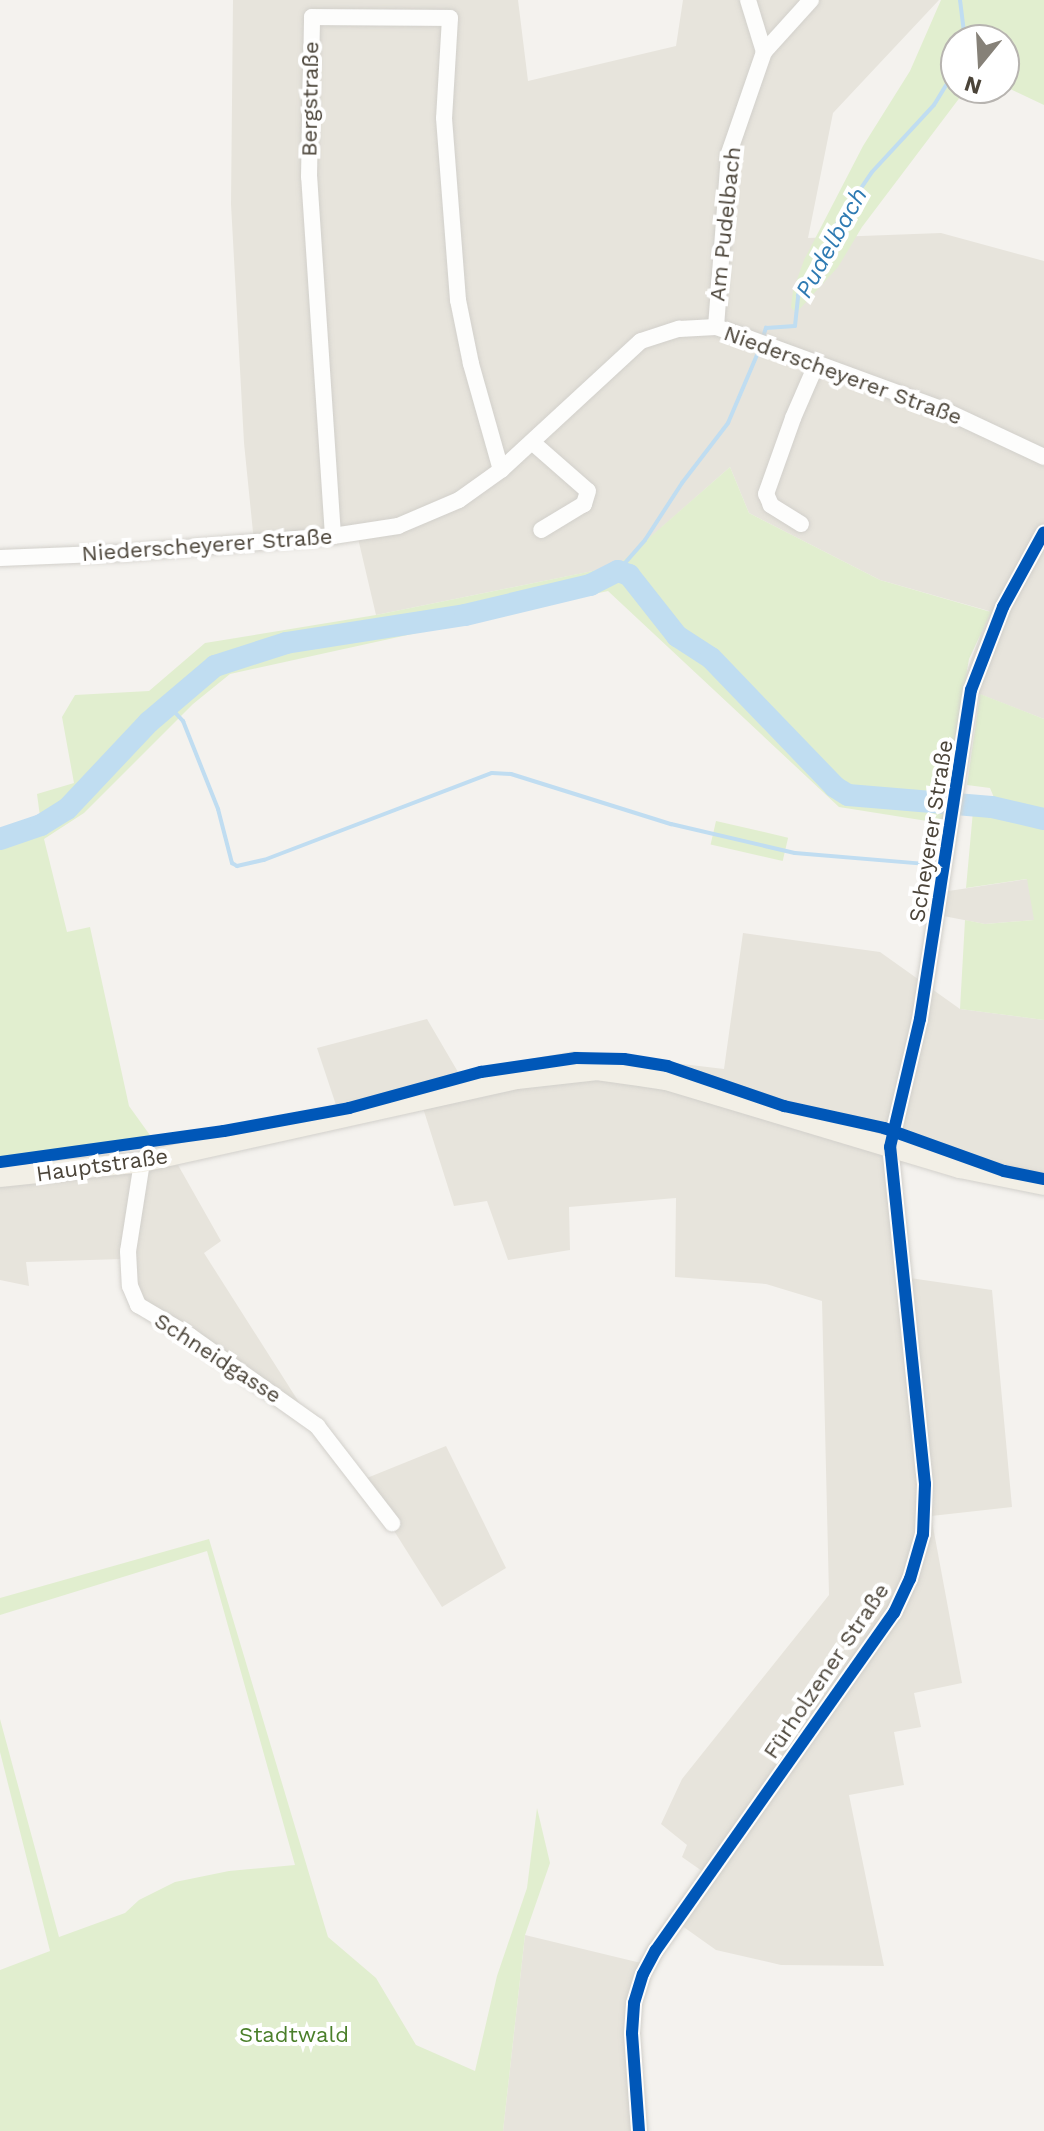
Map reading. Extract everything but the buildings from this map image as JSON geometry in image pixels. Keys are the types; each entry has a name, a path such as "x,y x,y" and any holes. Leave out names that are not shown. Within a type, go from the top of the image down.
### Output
{"main road":[{"name":"Hauptstraße","path":"0,1177 142,1162 517,1079 597,1070 666,1080 960,1168 1044,1185"}],"street":[{"path":"748,0 764,52"},
{"name":"Am Pudelbach","path":"716,327 729,153 764,52 811,0"},
{"name":"Bergstraße","path":"333,536 309,177 312,17 450,18 444,118 458,300 471,364 501,470"},
{"name":"Niederscheyerer Straße","path":"0,558 123,553 333,536 398,526 459,500 501,470 641,341 679,329 716,327 771,346 946,411 1044,457"},
{"path":"801,524 771,505 766,494 816,365"},
{"path":"532,442 588,491 584,504 541,530"},
{"name":"Scheyerer Straße","path":"890,1147 920,1019 960,784 971,690 1003,607 1044,532"},
{"name":"Fürholzener Straße","path":"639,2131 632,2033 634,2003 643,1974 656,1950 894,1613 910,1579 923,1534 925,1484 890,1147"},
{"name":"Schneidgasse","path":"142,1162 128,1251 130,1286 138,1305 190,1336 317,1426 392,1523"}],"shaded area":[{"path":"233,0 518,0 528,81 676,46 683,0 939,0 833,113 808,238 941,233 1044,261 1044,719 961,687 989,611 880,580 749,513 730,467 618,566 376,615 357,534 254,542 244,443 231,204"},
{"path":"1028,879 1035,920 985,924 938,915 942,892"},
{"path":"743,933 880,952 960,1009 1044,1020 1044,1174 896,1139 910,1278 992,1290 1012,1507 931,1516 962,1683 914,1693 921,1727 894,1732 904,1785 849,1795 884,1966 781,1965 716,1950 671,1918 702,1871 682,1857 687,1845 661,1824 682,1779 829,1595 822,1301 766,1284 675,1277 676,1198 569,1207 570,1250 508,1260 487,1201 454,1206 417,1089 337,1108 317,1048 427,1019 458,1072 574,1051 724,1069"},
{"path":"178,1165 221,1241 204,1253 309,1418 145,1312 122,1259 26,1262 29,1286 0,1280 0,1185 89,1178"},
{"path":"446,1446 506,1568 442,1607 362,1480"},
{"path":"525,1935 641,1963 625,2037 631,2131 503,2131"}],"green space":[{"path":"941,0 1044,0 1044,105 1020,94 1020,24 940,24 940,104 955,104 862,227 838,267 796,313 791,307 793,291 804,260 863,146 910,71"},
{"path":"730,467 749,513 880,580 991,612 969,659 949,777 946,824 839,807 608,591 230,674 193,704 84,813 44,839 67,932 90,927 129,1106 152,1138 0,1160 0,839 41,824 37,794 74,783 62,717 75,695 149,691 205,643 376,615 617,566"},
{"path":"980,694 1044,719 1044,812 995,800 990,788 967,785"},
{"path":"973,811 1044,826 1044,1020 960,1009 965,920 985,924 1034,920 1027,879 966,888"},
{"path":"716,821 788,838 783,861 711,844"},
{"name":"Stadtwald","path":"209,1539 328,1937 376,1978 416,2045 475,2071 497,1976 527,1888 537,1808 550,1863 525,1935 503,2131 0,2131 0,1970 50,1951 0,1752 0,1719 59,1937 125,1913 139,1900 175,1882 229,1871 295,1865 207,1551 0,1615 0,1598"}],"waterway":[{"name":"Pudelbach","path":"960,0 963,24"},
{"name":"Pudelbach","path":"762,340 766,328 795,326 798,295 838,222 872,172 940,95"},
{"name":"Pudelbach","path":"618,571 645,540 682,483 728,423 760,348"},
{"path":"0,839 41,825 67,809 149,722 215,666 286,643 465,615 590,585 618,571 629,575 677,636 711,658 835,787 848,795 992,807 1044,819"},
{"path":"169,706 183,721 218,809 232,863 237,866 264,860 492,773 511,774 671,824 795,853 925,864"}],"cycle path":[{"path":"639,2131 632,2033 634,2003 643,1974 656,1950 894,1613 910,1579 923,1534 925,1484 890,1147 920,1019 971,690 1003,607 1044,532"},
{"path":"0,1162 224,1131 349,1108 481,1072 576,1058 624,1059 667,1066 784,1106 884,1128 1004,1171 1044,1179"}]}
